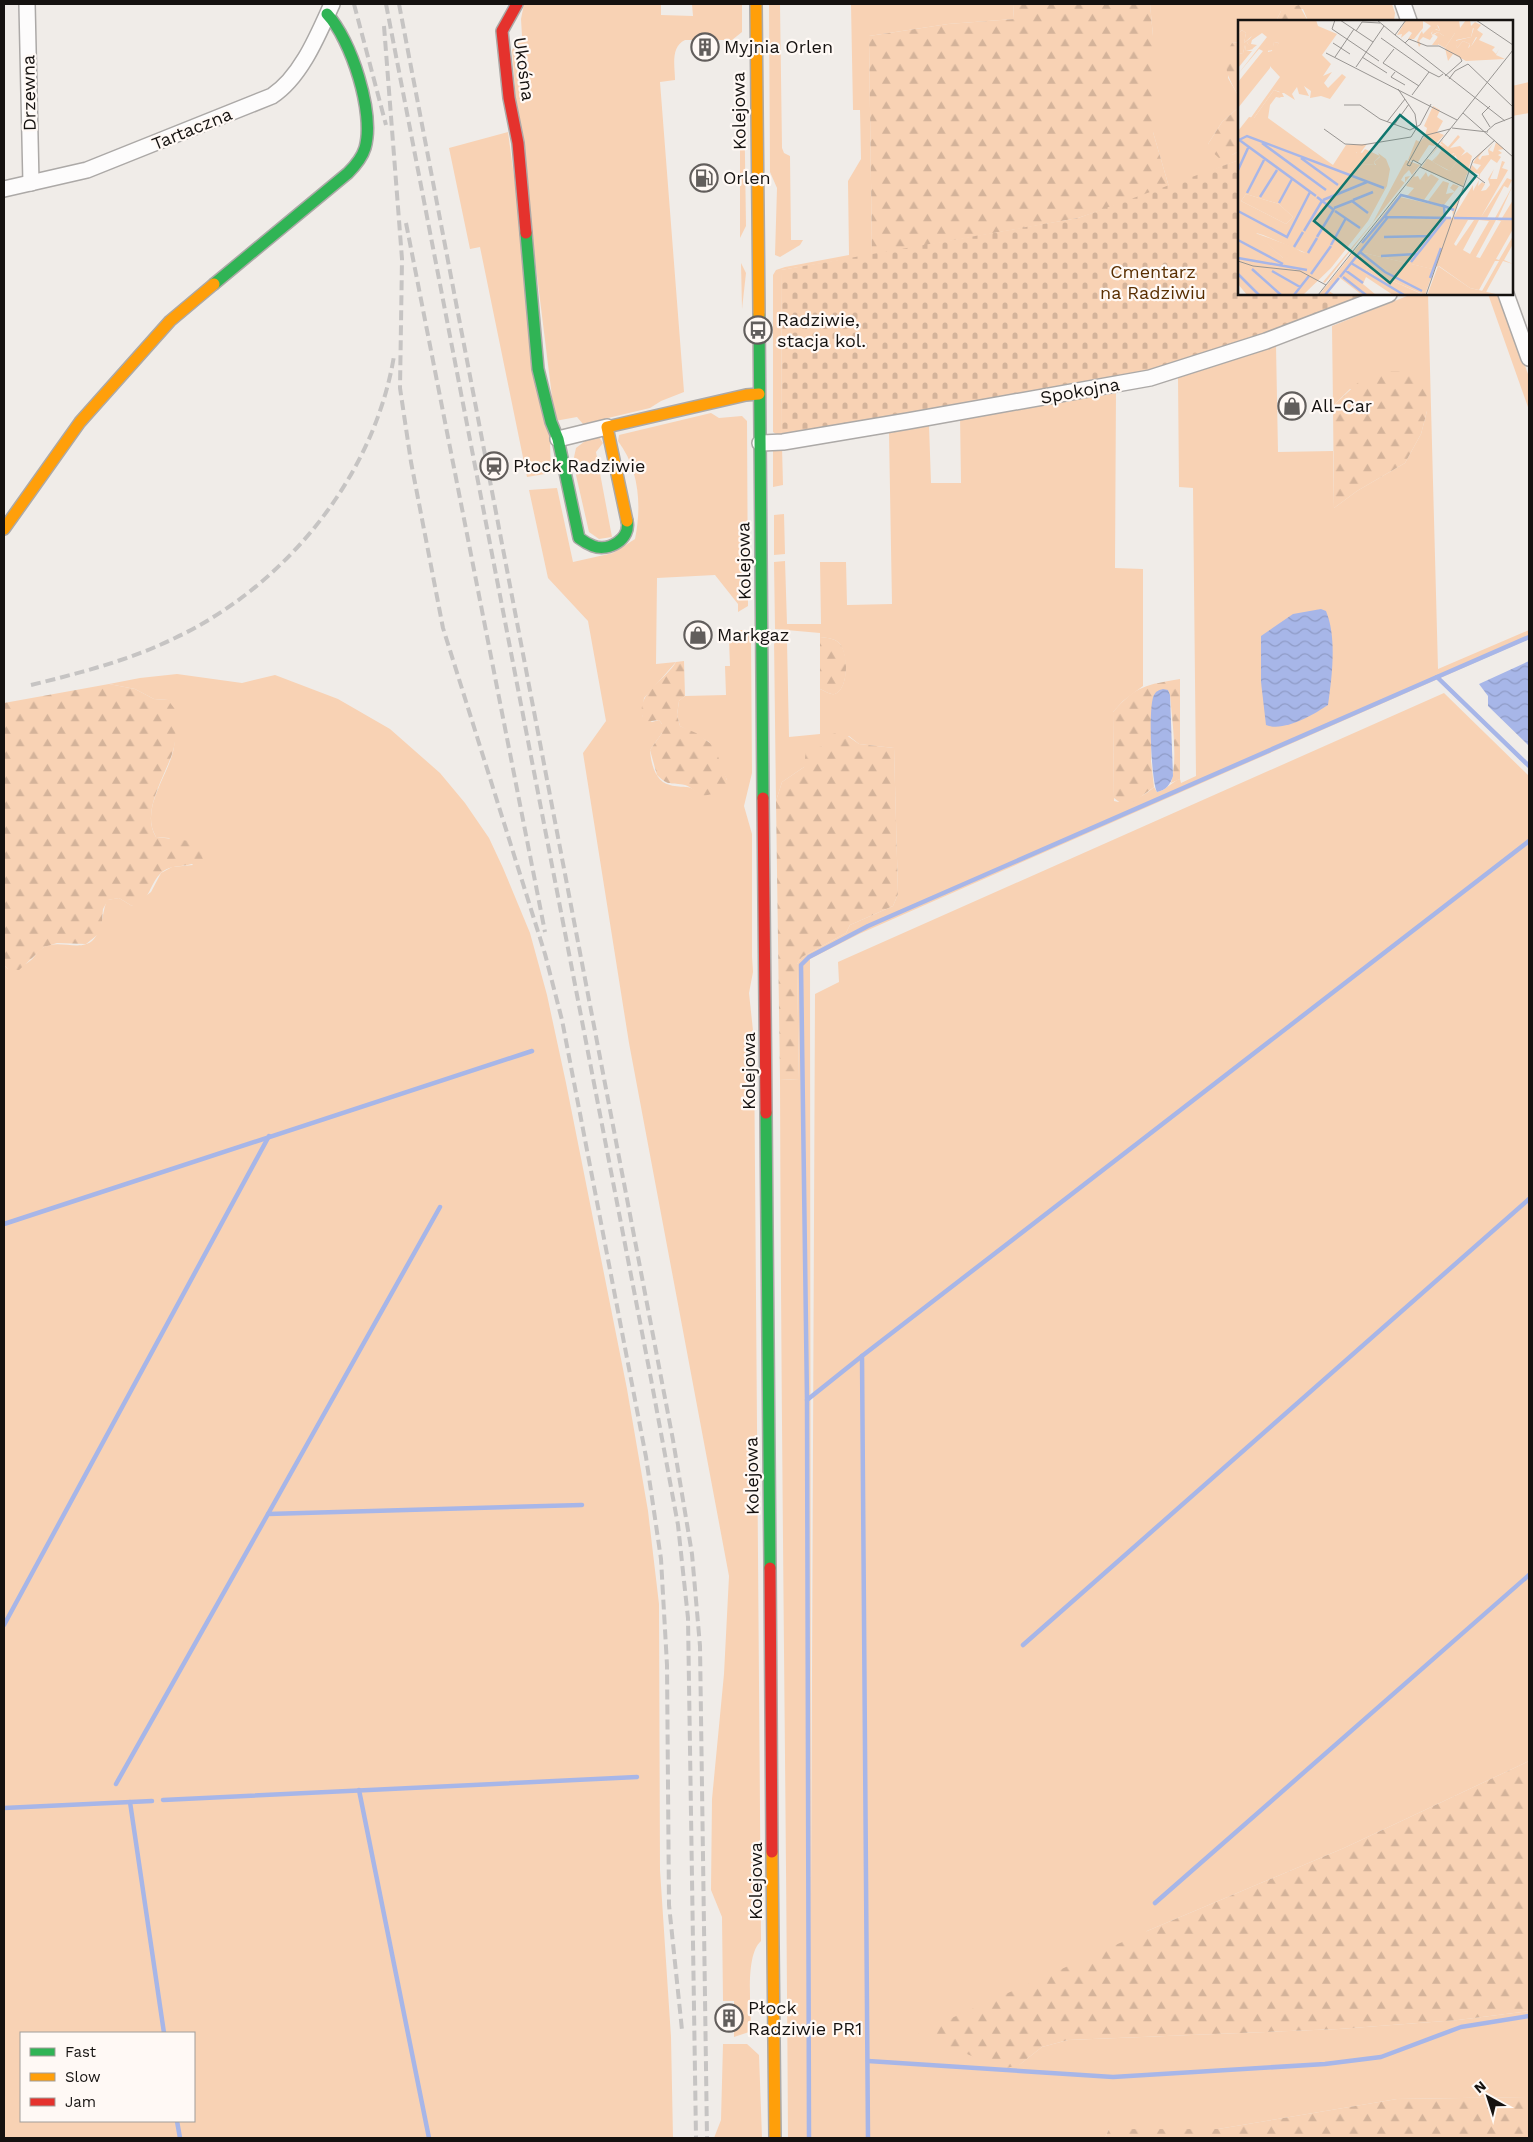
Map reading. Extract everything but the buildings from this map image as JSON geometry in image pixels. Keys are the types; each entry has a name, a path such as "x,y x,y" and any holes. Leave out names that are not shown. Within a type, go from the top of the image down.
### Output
{"main road":[{"name":"Ukośna","path":"517,4 502,31 509,98 518,143 538,370 551,422 558,439 579,538 594,547 614,545 621,541 626,534 628,518 607,427"},
{"name":"Kolejowa","path":"756,4 775,2138"},
{"path":"4,529 86,415 170,321 348,173 361,159 367,134 359,80 351,53 330,9"},
{"path":"607,427 746,395 759,394"}],"street":[{"name":"Drzewna","path":"27,4 30,183"},
{"name":"Tartaczna","path":"4,189 76,173 104,164 272,96 290,81 330,9"},
{"name":"Spokojna","path":"760,443 783,442 1143,380 1266,341 1386,295"},
{"path":"1506,295 1529,358"},
{"path":"558,439 607,427"}],"green space":[{"path":"524,4 661,4 661,15 693,16 692,4 742,4 742,32 732,40 685,40 680,43 675,52 675,80 660,82 684,392 661,401 650,408 583,424 577,417 555,421 517,114 512,50 522,36 521,19"},
{"path":"769,4 780,4 782,148 784,153 790,156 791,240 803,240 800,245 780,257 775,255 777,188 770,172"},
{"path":"851,4 1013,4 1014,19 948,24 869,36 872,255 781,270 782,438 773,432 773,275 776,270 785,267 849,255 848,181 861,159 860,110 853,110"},
{"path":"1013,4 1150,4 1153,36 1153,132 1169,187 1078,218 872,255 869,36 948,24 1014,19"},
{"path":"1150,4 1392,4 1395,13 1394,20 1308,20 1303,9 1281,11 1276,20 1238,20 1238,42 1232,43 1228,78 1238,95 1238,108 1222,122 1208,144 1232,155 1238,152 1238,160 1169,187 1153,132 1153,36"},
{"path":"1299,5 1307,20 1276,20 1281,11"},
{"path":"1238,42 1238,95 1229,77 1226,64 1228,50 1232,43"},
{"path":"1529,82 1529,113 1513,116 1513,86"},
{"path":"740,86 744,91 746,226 740,238"},
{"path":"1238,108 1238,152 1219,158 1210,150 1208,144 1222,122"},
{"path":"508,132 550,442 551,473 527,477 480,247 470,249 449,148"},
{"name":"Cmentarz na Radziwiu","path":"1238,160 1238,295 1369,295 1251,340 1146,374 782,438 781,270 1078,218"},
{"path":"741,263 746,273 742,309"},
{"path":"1410,295 1428,295 1438,669 1529,630 1529,639 859,934 810,959 811,1899 815,994 839,982 838,962 1444,693 1529,776 1529,1761 1344,1848 1147,1931 1019,2065 1042,2047 1068,2040 1339,2029 1458,2020 1529,2011 1529,2097 1397,2099 1218,2129 1109,2129 1105,2138 788,2138 780,1080 799,1079 797,964 802,957 846,933 850,925 893,906 898,894 894,748 859,744 849,736 823,746 804,767 782,782 776,801 774,638 787,642 789,737 820,734 820,689 833,694 840,691 846,670 842,648 835,640 820,637 820,633 775,629 774,562 785,561 787,624 821,624 820,562 846,562 847,605 892,604 889,433 929,425 931,483 961,483 960,415 1116,391 1115,568 1143,569 1143,686 1123,701 1113,712 1114,801 1124,802 1136,799 1154,787 1157,792 1163,790 1180,779 1181,783 1196,776 1193,488 1179,487 1178,377 1276,345 1278,452 1333,451 1334,508 1357,491 1405,463 1421,434 1427,411 1350,389 1333,406 1332,326"},
{"path":"1488,295 1500,295 1529,377 1529,410"},
{"path":"1387,371 1406,371 1420,376 1428,391 1427,411 1421,434 1405,463 1357,491 1334,508 1333,406 1365,376"},
{"path":"711,413 719,418 742,416 747,421 748,606 738,612 738,604 715,575 657,578 656,664 676,662 644,698 642,716 652,722 659,720 662,724 662,733 650,750 651,761 657,776 661,780 670,785 688,787 700,794 727,780 709,742 680,726 677,715 679,701 685,696 726,695 725,666 730,666 729,640 739,640 739,630 744,630 751,636 752,773 744,806 752,834 753,972 749,993 754,1040 761,1941 756,1948 751,1969 751,2026 749,2032 734,2037 734,2001 723,2001 722,1917 711,1890 712,1799 724,1674 729,1576 629,1043 583,753 606,721 588,621 548,578 529,490 557,488 573,562 613,553 635,539 638,513 637,488 634,475 625,452 618,441 619,435"},
{"path":"599,437 603,443 596,452 612,537 599,539 589,532 573,462 576,448 589,438"},
{"path":"782,447 783,485 773,487 773,448"},
{"path":"784,514 785,554 774,555 774,515"},
{"path":"820,637 837,641 845,654 845,678 840,691 835,694 820,689"},
{"path":"684,661 685,696 679,701 677,715 680,726 696,733 714,746 727,780 727,784 724,787 706,795 699,794 685,785 667,783 657,775 650,750 662,733 662,724 659,720 644,722 642,712 646,696 651,689 676,662"},
{"path":"177,674 242,683 275,675 338,699 390,729 440,773 465,803 489,838 530,933 547,995 566,1083 627,1389 648,1511 659,1604 660,1870 671,2037 673,2138 4,2138 4,965 8,969 25,964 44,947 50,945 82,945 88,943 93,940 99,931 107,900 119,898 132,906 151,892 161,873 172,867 193,865 169,838 156,837 152,826 151,814 153,803 174,747 174,730 168,700 154,699 135,689 109,684"},
{"path":"1180,679 1180,779 1171,783 1174,751 1170,695 1168,690 1153,696 1151,761 1154,787 1135,801 1122,804 1114,798 1113,712 1136,691 1150,685"},
{"path":"109,684 135,689 154,699 168,700 177,712 174,746 153,805 152,827 156,837 190,841 200,847 203,859 162,872 154,881 143,901 138,904 132,906 119,898 108,900 103,909 101,932 86,944 57,943 44,947 19,970 8,969 4,965 4,703"},
{"path":"842,732 859,744 894,748 898,894 893,906 850,925 846,933 802,957 797,964 799,1079 780,1080 776,801 782,782 804,767 806,750 823,746 823,736"},
{"path":"1529,1761 1529,2011 1458,2020 1339,2029 1068,2040 1042,2047 1019,2065 1002,2069 918,2033 1147,1931 1344,1848"},
{"path":"723,2044 747,2044 759,2055 762,2138 714,2138 721,2120"},
{"path":"1529,2097 1529,2138 1105,2138 1109,2129 1218,2129 1397,2099"}],"water":[{"path":"1321,609 1326,611 1333,645 1328,705 1307,718 1290,724 1273,727 1266,725 1261,682 1261,636 1293,614"},
{"path":"1529,661 1529,746 1488,706 1488,696 1479,684"},
{"path":"1163,689 1168,690 1170,695 1173,776 1167,787 1157,792 1153,774 1151,713 1154,695"}],"waterway":[{"path":"1529,637 1437,677 1529,766"},
{"path":"862,1356 807,1400 801,965 809,957 868,926 1437,677"},
{"path":"868,2138 862,1356 1529,841"},
{"path":"4,1224 532,1051"},
{"path":"4,1625 269,1136"},
{"path":"1023,1645 1529,1199"},
{"path":"268,1514 440,1207"},
{"path":"807,1400 809,2138"},
{"path":"116,1784 268,1514 582,1505"},
{"path":"1155,1903 1529,1575"},
{"path":"163,1800 637,1777"},
{"path":"359,1790 429,2138"},
{"path":"4,1808 152,1801"},
{"path":"130,1802 164,2032"},
{"path":"868,2061 1113,2077 1325,2064 1381,2057 1461,2027 1529,2016"},
{"path":"177,2122 180,2138"}],"railway":[{"path":"354,4 386,125"},
{"path":"386,4 678,1525 688,1618 696,2138"},
{"path":"399,4 673,1440 692,1554 700,1646 707,2138"},
{"path":"384,26 402,259 400,388 411,462 443,628 545,954 562,1020 646,1457 661,1559 667,1665 669,1905 682,2030"},
{"path":"406,223 545,932"},
{"path":"31,685 86,671 158,646 215,616 253,589 287,558 318,523 345,485 367,444 383,401 394,356"}],"traffic: fast":[{"path":"214,284 348,173 364,152 367,116 359,77 344,41 327,14"},
{"path":"526,233 538,369 551,422 558,439 579,538 593,546 606,547 612,545 618,542 626,533 627,521"},
{"path":"759,315 763,798"},
{"path":"766,1113 770,1568"}],"traffic: slow":[{"path":"756,4 759,315"},
{"path":"4,529 80,422 170,321 214,284"},
{"path":"627,521 607,427 746,395 759,394"},
{"path":"772,1852 775,2138"}],"traffic: jam":[{"path":"517,4 502,31 509,98 518,143 526,233"},
{"path":"763,798 766,1113"},
{"path":"770,1568 772,1852"}],"place":[{"name":"Myjnia Orlen","path":"705,47"},
{"name":"Orlen","path":"704,178"},
{"name":"Radziwie, stacja kol.","path":"758,330"},
{"name":"All-Car","path":"1292,406"},
{"name":"Płock Radziwie","path":"494,466"},
{"name":"Markgaz","path":"698,635"},
{"name":"Płock Radziwie PR1","path":"729,2018"}]}
